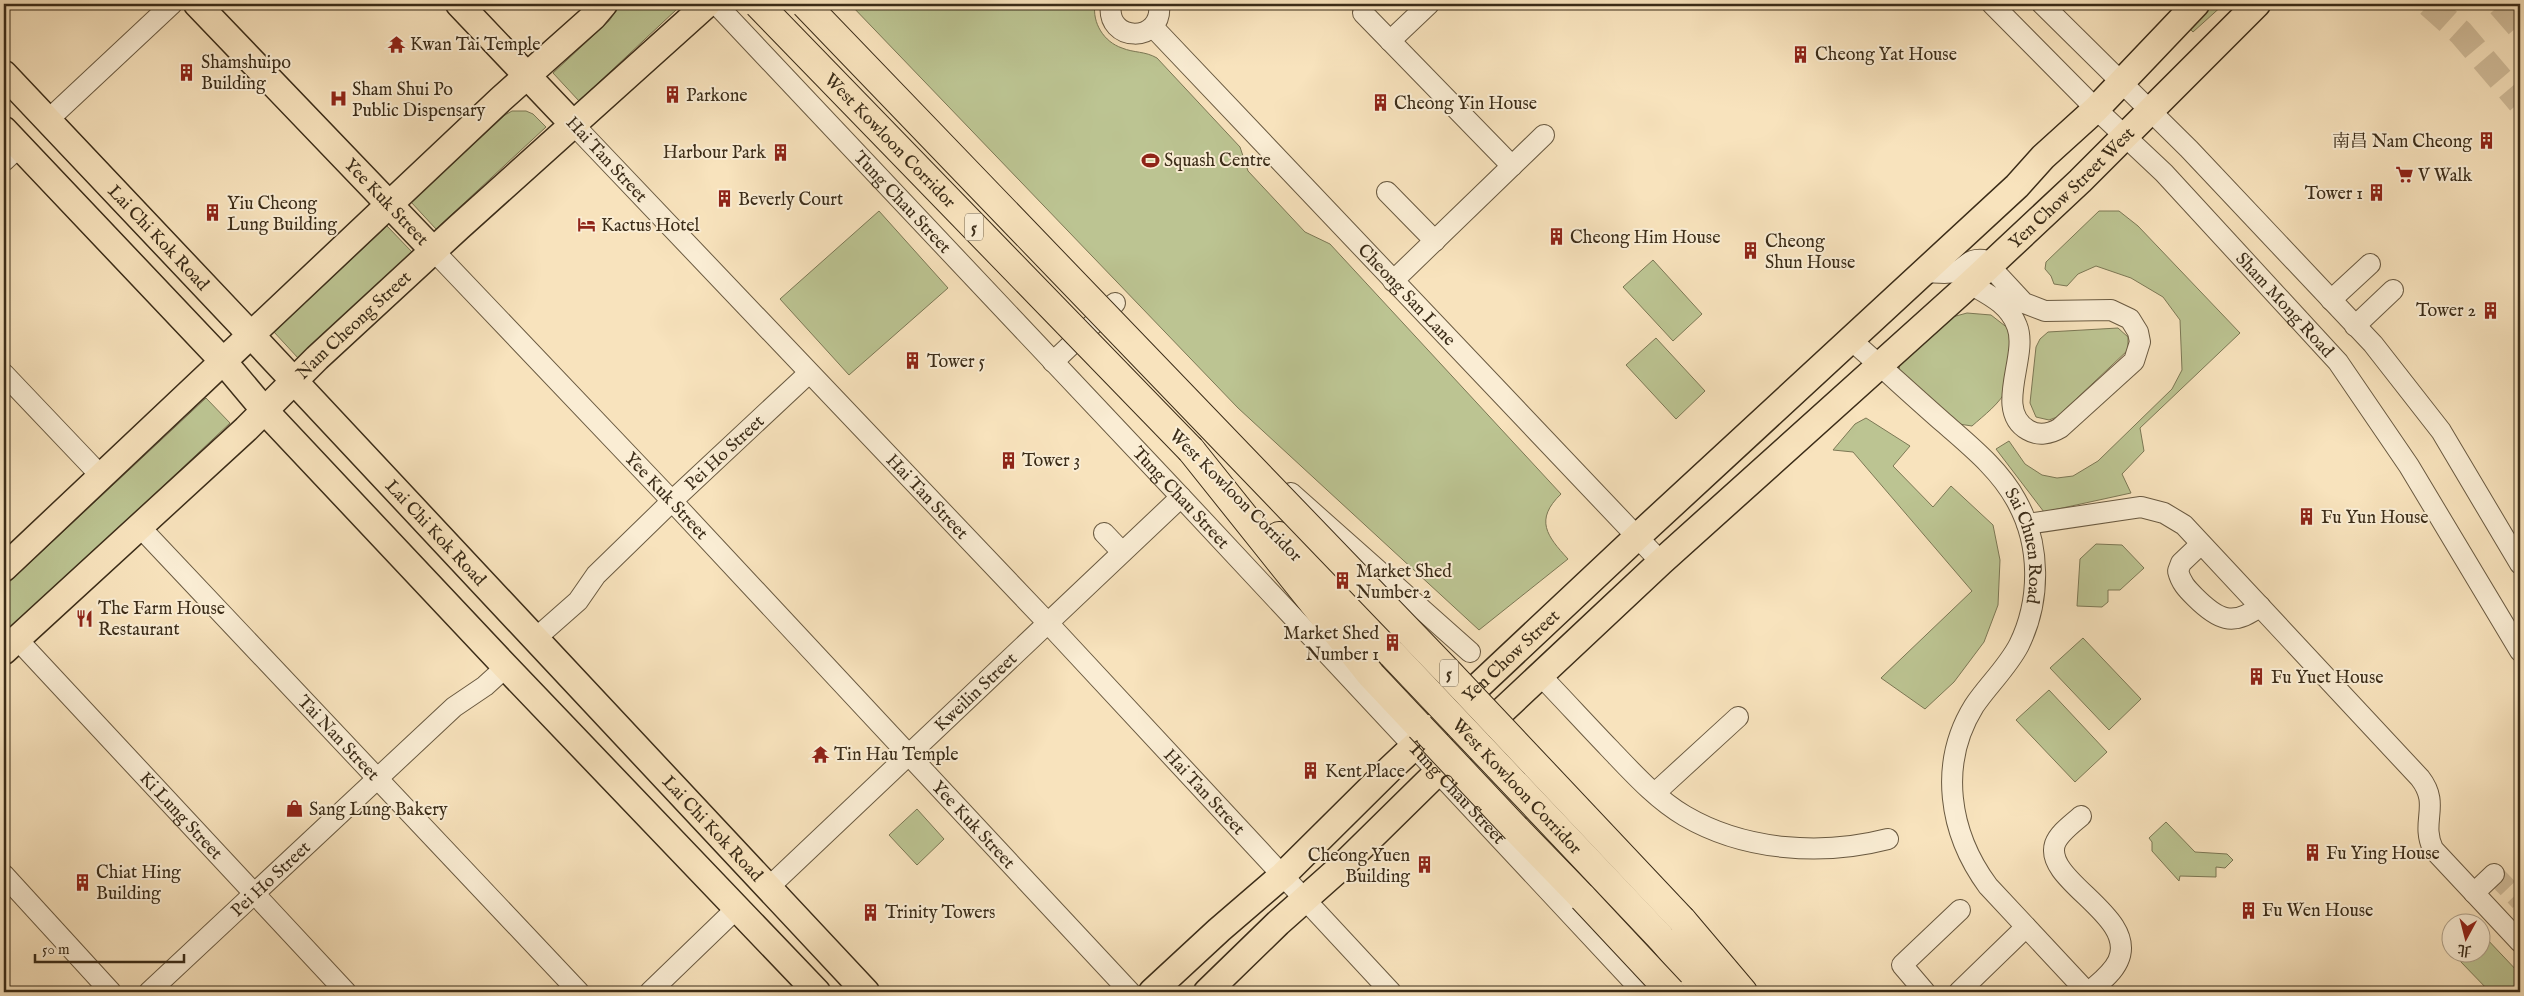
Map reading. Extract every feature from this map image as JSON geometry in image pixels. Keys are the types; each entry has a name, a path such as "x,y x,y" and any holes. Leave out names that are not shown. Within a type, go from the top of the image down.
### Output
{"highway":[{"name":"West Kowloon Corridor","path":"758,4 1190,450 1236,492 1428,691 1616,889 1707,992"},
{"name":"West Kowloon Corridor","path":"805,4 1636,870 1743,992"},
{"path":"1190,450 1371,675 1671,992"}],"main road":[{"name":"Yee Kuk Street","path":"197,4 433,250"},
{"name":"Hai Tan Street","path":"459,4 573,124"},
{"path":"4,568 604,4"},
{"name":"Nam Cheong Street","path":"10,645 265,411 293,381 433,250 707,4"},
{"path":"1850,340 1925,272 2096,108 2196,4"},
{"name":"Yen Chow Street West","path":"1879,365 1970,284 2126,136 2257,4"},
{"name":"Lai Chi Kok Road","path":"4,74 536,638 866,992"},
{"path":"9,146 223,361 265,411 506,668 816,992"},
{"name":"Yen Chow Street","path":"1152,992 1219,930 1283,875 1414,747 1850,340"},
{"name":"Yen Chow Street","path":"1207,992 1661,562 1879,365"}],"street":[{"path":"48,120 172,4"},
{"name":"Tung Chau Street","path":"716,4 1181,497 1643,992"},
{"path":"1111,4 1112,18 1122,31 1138,34 1152,27 1160,13 1159,4"},
{"path":"1390,42 1429,4"},
{"name":"Sham Mong Road","path":"1992,4 2164,173 2338,362 2409,466 2520,651"},
{"name":"Sham Mong Road","path":"2042,4 2189,149 2372,344 2441,431 2520,564"},
{"path":"1362,14 1512,166"},
{"name":"Cheong San Lane","path":"1152,27 1661,562"},
{"name":"Hai Tan Street","path":"573,124 1047,622 1392,992"},
{"path":"1394,281 1544,135"},
{"path":"1387,192 1435,241"},
{"name":"Yee Kuk Street","path":"433,250 672,501 1130,992"},
{"path":"1925,272 1958,270 1966,263 1975,259 1984,260 2024,303 2045,312 2112,310 2122,313 2130,318 2138,332 2139,347 2134,361 2060,428 2047,434 2031,432 2018,423 2012,408 2019,344 2018,327 2005,306 1970,284"},
{"path":"2331,300 2370,264"},
{"path":"2355,326 2393,290"},
{"path":"1053,362 1115,303"},
{"name":"Sai Chuen Road","path":"1850,340 1993,468 2016,500 2027,524 2035,556 2036,576 2030,615 2019,645 2010,661 1985,691 1964,724 1954,761 1952,780 1954,818 1967,854 1988,886 2088,992"},
{"name":"Pei Ho Street","path":"536,638 578,601 596,575 672,501 809,373"},
{"path":"4,374 102,477"},
{"path":"1212,429 1309,508 1470,652"},
{"name":"Kweilin Street","path":"769,887 1181,497"},
{"path":"2027,524 2141,507 2153,509 2175,518 2260,606 2426,786 2431,806 2427,824 2430,841 2439,856 2520,942"},
{"name":"Tai Nan Street","path":"139,526 579,992"},
{"path":"1104,533 1122,552"},
{"path":"2201,544 2181,563 2178,571 2184,586 2210,612 2224,618 2237,618 2250,614 2260,606"},
{"name":"Ki Lung Street","path":"10,645 254,892 346,992"},
{"name":"Pei Ho Street","path":"148,992 454,707 485,686 506,668"},
{"path":"1541,676 1639,780 1684,816 1723,834 1771,846 1815,848 1868,844 1888,839"},
{"path":"1655,793 1738,717"},
{"path":"2080,816 2058,838 2054,846 2056,864 2115,928 2121,948 2119,959 2114,969 2088,992"},
{"path":"2474,893 2494,874"},
{"path":"4,875 111,992"},
{"path":"650,992 736,909"},
{"path":"1925,992 1902,965 1960,910"},
{"path":"1959,992 2026,927"},
{"path":"1619,968 1651,941"}],"green space":[{"path":"621,4 670,4 676,10 579,101 553,73 609,21"},
{"path":"850,4 1095,4 1097,25 1105,36 1122,48 1157,58 1240,147 1248,171 1305,232 1330,244 1561,494 1548,512 1546,528 1554,543 1568,559 1479,630 1238,408"},
{"path":"2215,4 2224,4 2193,32 2189,28"},
{"path":"512,111 526,111 533,114 546,127 436,229 411,202 505,115"},
{"path":"879,211 948,288 849,375 780,299"},
{"path":"2099,211 2119,211 2138,226 2240,333 2140,428 2144,451 2122,474 2131,493 2044,512 1996,449 2009,441 2025,464 2042,475 2057,478 2073,476 2098,461 2172,389 2182,370 2180,320 2163,297 2131,278 2096,266 2078,274 2067,286 2054,284 2051,276 2045,269 2046,262"},
{"path":"387,226 412,252 298,358 274,332"},
{"path":"1653,260 1702,314 1673,341 1623,287"},
{"path":"1967,313 1991,315 2009,329 2012,351 2009,382 2004,394 1972,426 1946,422 1900,374 1899,363 1945,319"},
{"path":"2118,328 2128,337 2128,350 2057,417 2049,420 2036,417 2030,403 2036,347 2040,339 2048,332"},
{"path":"1656,338 1705,391 1676,419 1626,365"},
{"path":"206,398 230,423 4,636 4,587"},
{"path":"1866,418 1910,446 1893,466 1933,507 1951,486 1993,525 2000,560 1998,605 1984,642 1954,682 1925,709 1881,678 1972,591 1853,452 1833,450 1855,424"},
{"path":"2096,544 2122,545 2144,568 2120,590 2108,590 2108,602 2102,607 2077,606 2080,559"},
{"path":"2083,638 2141,699 2109,730 2050,668"},
{"path":"2049,690 2107,752 2075,782 2016,720"},
{"path":"917,809 944,839 917,865 889,835"},
{"path":"2166,822 2195,852 2227,854 2233,860 2225,868 2216,867 2216,877 2180,876 2179,881 2152,851 2152,842 2149,838"},
{"path":"2492,944 2520,974 2520,987 2515,992 2490,992 2463,964 2492,964"}],"tunnel":[{"path":"2429,4 2461,33 2520,102"},
{"path":"2501,4 2520,26"},
{"path":"2494,874 2520,901"}],"place":[{"name":"Kwan Tai Temple","path":"396,44"},
{"name":"Cheong Yat House","path":"1801,54"},
{"name":"Shamshuipo Building","path":"187,72"},
{"name":"Parkone","path":"672,95"},
{"name":"Sham Shui Po Public Dispensary","path":"338,99"},
{"name":"Cheong Yin House","path":"1380,103"},
{"name":"南昌 Nam Cheong","path":"2486,141"},
{"name":"Harbour Park","path":"780,152"},
{"name":"Squash Centre","path":"1150,160"},
{"name":"V Walk","path":"2404,175"},
{"name":"Tower 1","path":"2377,193"},
{"name":"Beverly Court","path":"724,199"},
{"name":"Yiu Cheong Lung Building","path":"213,213"},
{"name":"Kactus Hotel","path":"587,225"},
{"name":"Cheong Him House","path":"1556,237"},
{"name":"Cheong Shun House","path":"1751,251"},
{"name":"Tower 2","path":"2490,310"},
{"name":"Tower 5","path":"913,361"},
{"name":"Tower 3","path":"1008,460"},
{"name":"Fu Yun House","path":"2307,517"},
{"name":"Market Shed Number 2","path":"1342,581"},
{"name":"The Farm House Restaurant","path":"84,618"},
{"name":"Market Shed Number 1","path":"1393,643"},
{"name":"Fu Yuet House","path":"2257,677"},
{"name":"Tin Hau Temple","path":"820,754"},
{"name":"Kent Place","path":"1311,771"},
{"name":"Sang Lung Bakery","path":"295,809"},
{"name":"Fu Ying House","path":"2312,853"},
{"name":"Cheong Yuen Building","path":"1424,865"},
{"name":"Chiat Hing Building","path":"82,882"},
{"name":"Fu Wen House","path":"2248,910"},
{"name":"Trinity Towers","path":"871,912"}]}
